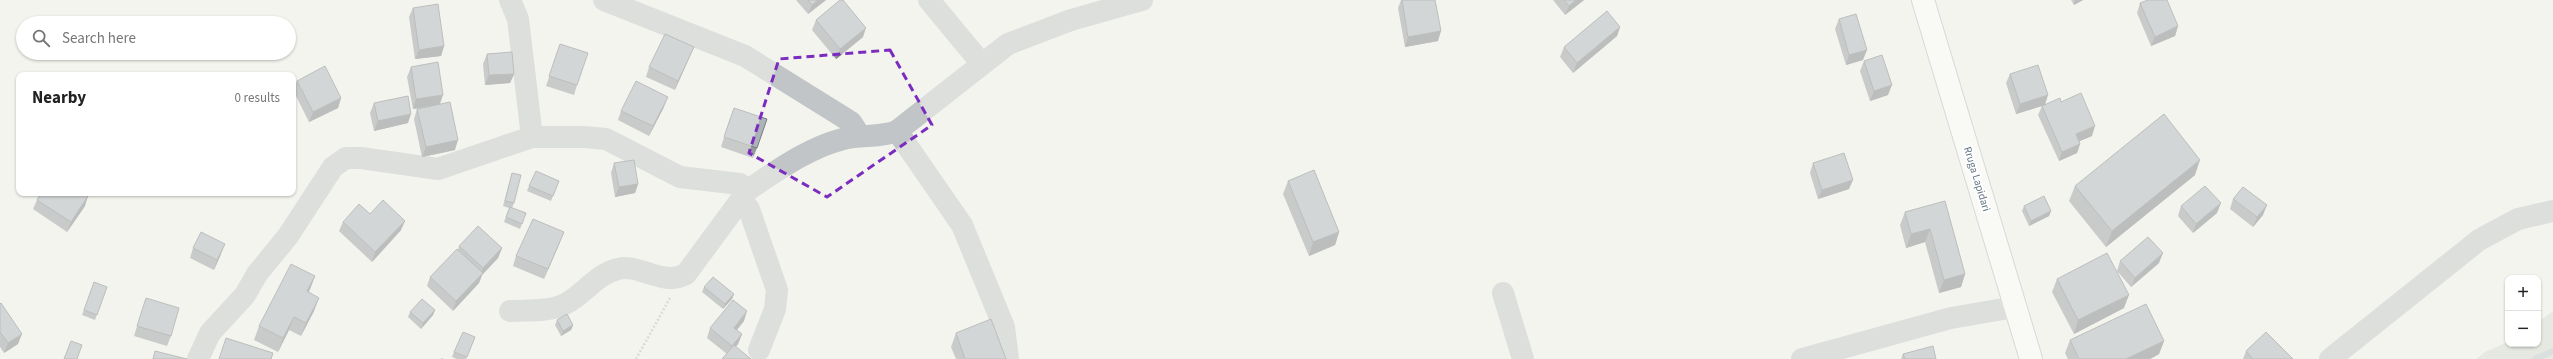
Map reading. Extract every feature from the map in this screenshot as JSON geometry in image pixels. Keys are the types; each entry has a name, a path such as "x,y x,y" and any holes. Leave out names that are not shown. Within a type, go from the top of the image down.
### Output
{"main road":[{"name":"Rruga Lapidari","path":"1923,0 2031,359"}],"street":[{"path":"510,0 518,19 532,137"},
{"path":"604,0 745,56 851,122 860,136"},
{"path":"929,0 982,64"},
{"path":"510,311 548,309 565,304 606,273 620,268 678,278 686,274 744,195 787,164 824,145 860,136 886,136 897,131 1008,44 1071,20 1142,0"},
{"path":"897,131 962,225 1004,327 1008,359"},
{"path":"198,359 210,333 244,295 257,274 288,236 333,167 346,158 361,158 438,169 532,137 606,139 680,177 740,184 773,273 777,290 775,309 759,350"},
{"path":"2330,359 2479,240 2518,219 2553,212"},
{"path":"1503,294 1523,359"},
{"path":"1802,359 1951,318 2015,307"}],"path":[{"path":"636,359 674,291 678,278"}],"highlighted area":[{"path":"890,50 932,125 827,197 749,153 779,59"}],"shaded area":[{"path":"2553,311 2553,359 2476,359 2485,352 2505,343 2505,347 2541,347 2541,320"}],"building":[{"path":"808,0 818,0 812,5"},
{"path":"840,0 843,0 866,28 840,49 816,20"},
{"path":"1402,0 1435,0 1441,31 1408,37"},
{"path":"1564,0 1576,0 1569,6"},
{"path":"2148,0 2167,0 2178,26 2155,37 2140,3"},
{"path":"438,4 444,46 419,50 413,8"},
{"path":"1607,11 1620,27 1577,63 1564,47"},
{"path":"1856,14 1867,50 1849,55 1839,19"},
{"path":"665,34 694,47 678,81 649,67"},
{"path":"560,44 588,53 577,85 549,76"},
{"path":"512,52 514,74 489,75 487,54"},
{"path":"1882,55 1892,85 1874,91 1864,61"},
{"path":"438,62 443,95 416,99 411,67"},
{"path":"2038,65 2048,95 2020,104 2010,74"},
{"path":"325,66 341,98 313,112 297,81"},
{"path":"636,81 668,97 653,126 621,111"},
{"path":"2081,93 2095,126 2076,134 2080,144 2062,152 2042,106 2060,98 2061,102"},
{"path":"408,96 411,114 378,121 374,103"},
{"path":"450,102 458,140 426,147 417,109"},
{"path":"734,108 767,119 757,148 724,137"},
{"path":"2164,114 2200,160 2112,231 2075,186"},
{"path":"1844,153 1853,180 1822,190 1813,163"},
{"path":"634,160 638,184 619,187 614,163"},
{"path":"1314,170 1339,232 1313,242 1288,181"},
{"path":"536,171 559,181 553,196 529,186"},
{"path":"512,173 521,175 514,203 505,201"},
{"path":"2205,186 2221,203 2196,224 2181,206"},
{"path":"2243,187 2267,205 2257,217 2233,199"},
{"path":"39,196 88,196 71,222 37,200"},
{"path":"2044,196 2051,211 2031,221 2024,206"},
{"path":"383,200 405,221 375,252 343,222 359,204 370,214"},
{"path":"1945,201 1965,274 1944,280 1930,229 1911,234 1905,212"},
{"path":"510,207 526,213 522,224 506,217"},
{"path":"533,219 564,232 548,269 516,256"},
{"path":"478,226 502,248 483,268 459,246"},
{"path":"201,232 225,244 217,260 193,248"},
{"path":"2148,237 2163,253 2135,278 2120,261"},
{"path":"457,249 483,273 456,301 430,277"},
{"path":"2107,253 2129,295 2078,320 2057,279"},
{"path":"291,264 315,276 307,291 319,298 306,323 294,317 283,338 259,326"},
{"path":"713,277 734,294 725,304 704,287"},
{"path":"94,282 107,287 97,315 84,310"},
{"path":"146,298 179,308 171,336 137,326"},
{"path":"422,299 435,310 423,323 410,312"},
{"path":"733,300 747,311 734,328 742,334 732,346 710,328"},
{"path":"1,303 22,334 8,343 0,332"},
{"path":"2146,304 2164,341 2126,359 2079,359 2070,340"},
{"path":"567,314 573,325 563,331 557,320"},
{"path":"991,319 1006,359 965,359 956,333"},
{"path":"463,332 475,337 467,357 454,352"},
{"path":"2266,332 2293,359 2253,359 2246,351"},
{"path":"226,338 273,353 271,359 219,359"},
{"path":"71,341 82,345 77,359 64,359"},
{"path":"734,345 751,359 722,359"},
{"path":"1933,346 1936,359 1905,359 1903,354"},
{"path":"155,351 187,359 153,359"}],"waterway":[{"path":"2535,359 2553,351"}]}
